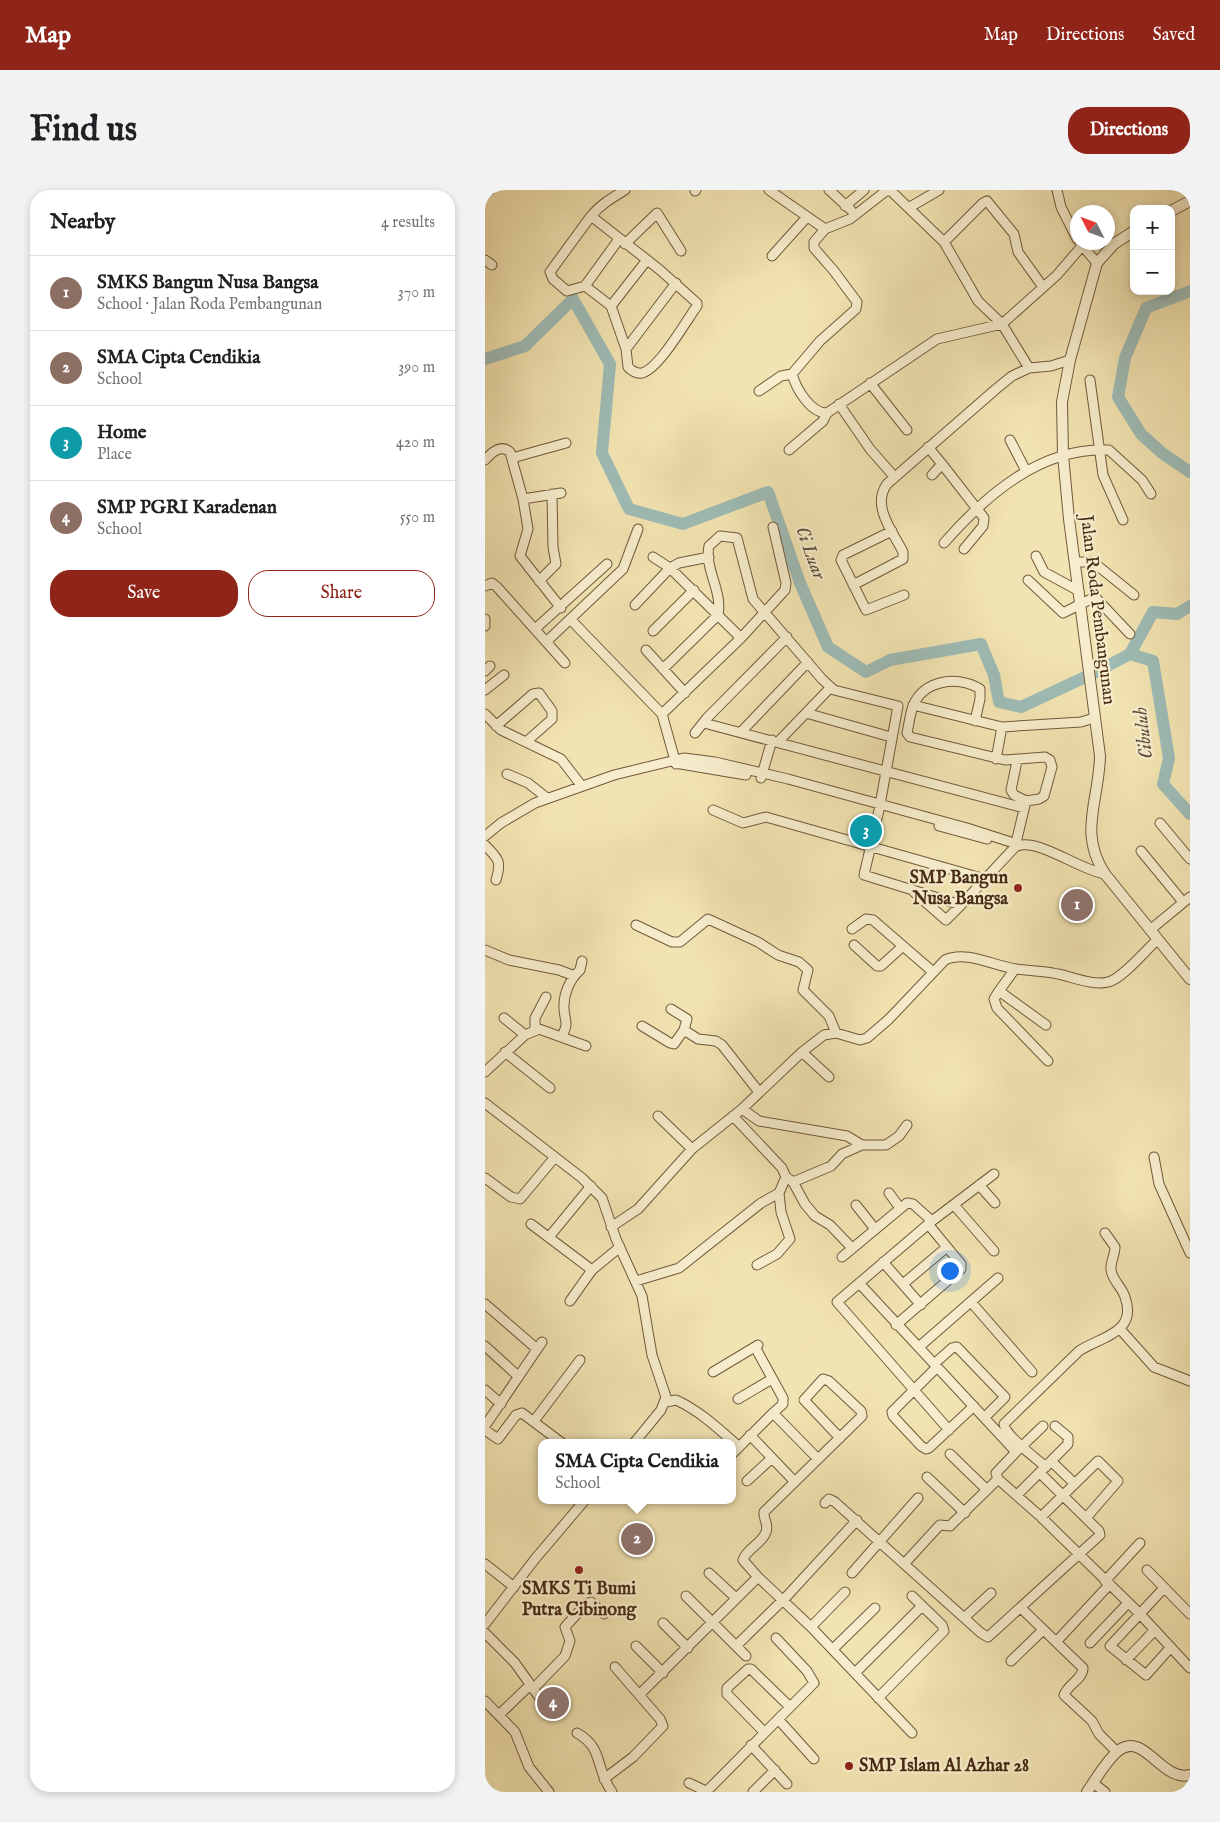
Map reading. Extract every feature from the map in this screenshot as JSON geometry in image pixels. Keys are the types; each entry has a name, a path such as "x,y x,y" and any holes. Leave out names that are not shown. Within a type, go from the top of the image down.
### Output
{"street":[{"path":"485,192 489,190"},
{"path":"613,190 607,200 591,216 550,272 553,279 567,291 585,286 622,241 657,213 660,214 681,252"},
{"path":"607,200 625,190"},
{"path":"769,190 825,229"},
{"path":"829,190 848,208 864,190"},
{"path":"910,207 939,190"},
{"path":"1057,190 1061,207 1070,224"},
{"path":"759,391 781,376 792,374 820,341 852,315 857,302 814,248 814,242 825,229 849,219 888,191 895,193 944,242 978,301 1002,324 1029,368"},
{"path":"944,242 987,201 1014,234 1018,252 1043,287"},
{"path":"1175,209 1190,201"},
{"path":"585,286 611,306 626,349 626,364 635,372 644,372 655,364 697,306 696,301 676,283 591,216"},
{"path":"772,256 807,217"},
{"name":"Jalan Roda Pembangunan","path":"1130,234 1114,244 1097,263 1070,360 1062,402 1063,455 1100,766 1090,835 1096,860 1105,874 1190,979"},
{"path":"789,450 823,421 827,413 839,404 937,339 1002,324 1057,275 1075,250"},
{"path":"1086,250 1097,263"},
{"path":"611,306 647,260"},
{"path":"626,349 676,283"},
{"path":"853,584 903,559 903,552 880,504 883,489 892,479 1013,376 1029,368 1051,366 1070,360"},
{"path":"792,374 799,392 815,408 827,413"},
{"path":"1090,380 1098,450 1104,480 1123,520"},
{"path":"870,384 907,430"},
{"path":"839,404 870,448 891,473"},
{"path":"1010,440 1026,471"},
{"path":"512,458 565,443"},
{"path":"928,447 985,522 964,549"},
{"path":"485,459 499,448 508,450 523,499 529,533 520,556 561,608"},
{"path":"944,543 977,509 1003,486 1026,471 1063,455 1098,450 1114,452 1142,480 1151,494"},
{"path":"932,475 942,464"},
{"path":"523,499 557,493 553,547 556,564 539,581"},
{"path":"662,714 741,638 786,586 773,527"},
{"path":"546,642 623,569 638,529"},
{"path":"892,530 842,556 841,560 865,610 904,595"},
{"path":"663,669 718,615 720,598 709,556 709,546 716,538 721,536 737,538 749,593 830,688 898,706 880,807 864,875 961,905"},
{"path":"635,605 669,568 679,563 709,556"},
{"path":"1036,556 1045,572 1079,591"},
{"path":"653,557 694,590 741,638"},
{"path":"1075,562 1093,562 1134,595"},
{"path":"535,629 561,608 607,564"},
{"path":"1027,580 1061,612 1066,612 1095,597 1130,634"},
{"path":"485,586 492,583 497,586 565,663"},
{"path":"653,631 694,590"},
{"path":"485,619 485,626"},
{"path":"571,620 662,714 669,732 674,762"},
{"path":"695,733 787,637"},
{"path":"646,650 685,693"},
{"path":"741,732 808,662"},
{"path":"485,690 503,675"},
{"path":"704,723 886,771 1025,804 1044,796 1051,762 1045,757 1017,761 996,758 910,737 907,733 913,705 929,688 943,681 950,680 974,686 981,692 975,721"},
{"path":"762,776 775,741 830,688"},
{"path":"496,726 533,694 541,694 552,711 552,719 527,742"},
{"path":"913,705 1002,727 1081,722 1094,718"},
{"path":"806,713 891,737"},
{"path":"485,714 496,726 561,759 581,786"},
{"path":"996,758 1002,727"},
{"path":"1017,761 1011,790 1025,804"},
{"path":"485,836 526,808 547,798 581,786 674,762 762,776 1017,844 1033,845 1050,850 1085,869 1105,874"},
{"path":"507,774 528,783 547,798"},
{"path":"912,890 946,920 1017,844 1025,804"},
{"path":"713,810 743,823 765,817 985,880"},
{"path":"1159,823 1190,859"},
{"path":"485,845 501,866 497,880"},
{"path":"1141,851 1186,899 1149,930"},
{"path":"636,925 672,942 680,942 708,919 758,942 778,956 799,962 809,970 803,986 805,994 829,1016 836,1033"},
{"path":"852,929 862,920 869,919 932,972"},
{"path":"611,1227 645,1203 691,1149 742,1109 802,1052 824,1035 836,1033 860,1040 867,1038 889,1019 945,960 953,956 1015,969 1045,971 1096,982 1108,982 1117,978 1157,940"},
{"path":"854,945 877,966 881,966 903,946"},
{"path":"485,950 509,960 559,970 572,975"},
{"path":"562,1036 567,1026 564,1007 572,975 580,970 582,960"},
{"path":"1015,969 994,999 997,1008 1048,1061"},
{"path":"999,991 1046,1025"},
{"path":"535,1030 535,1018 546,997"},
{"path":"642,1026 670,1044 677,1041 684,1030 687,1019 671,1009"},
{"path":"504,1018 525,1035"},
{"path":"485,1072 525,1035 535,1030 539,1029 562,1036 586,1046"},
{"path":"684,1030 698,1039 716,1040 729,1052 759,1092"},
{"path":"505,1052 550,1088"},
{"path":"802,1052 829,1077"},
{"path":"485,1103 591,1186 602,1198 611,1227 636,1281 645,1307 648,1338 666,1402"},
{"path":"742,1109 759,1121 847,1136 862,1145"},
{"path":"658,1116 691,1149"},
{"path":"733,1116 782,1168 815,1216 829,1225 852,1248"},
{"path":"636,1281 679,1268 761,1203 779,1193 789,1180 831,1166 842,1154 862,1145 886,1145 899,1136 907,1126"},
{"path":"485,1178 511,1198 519,1199 555,1157"},
{"path":"1154,1157 1159,1184 1190,1253"},
{"path":"949,1430 915,1389 837,1304 930,1223 994,1174"},
{"path":"979,1185 995,1203"},
{"path":"549,1237 591,1186"},
{"path":"757,1265 777,1254 790,1239 781,1212 779,1193"},
{"path":"889,1194 900,1208"},
{"path":"842,1257 900,1208 911,1203 930,1223 961,1269 896,1325"},
{"path":"856,1205 875,1229"},
{"path":"954,1205 994,1251"},
{"path":"531,1224 591,1270"},
{"path":"1019,1449 1005,1429 1005,1422 1079,1351 1093,1343 1109,1338 1121,1329 1124,1323 1127,1302 1111,1271 1115,1247 1105,1233"},
{"path":"903,1284 947,1246"},
{"path":"570,1301 591,1270 620,1247"},
{"path":"883,1262 921,1305"},
{"path":"920,1346 998,1278"},
{"path":"859,1283 896,1325 920,1346 936,1366 985,1418 1019,1449 1075,1484"},
{"path":"971,1302 1032,1372"},
{"path":"485,1304 540,1345 485,1426"},
{"path":"1121,1329 1154,1367 1190,1381"},
{"path":"485,1346 519,1376"},
{"path":"713,1372 757,1346 783,1400 773,1413 736,1449"},
{"path":"974,1406 926,1449 893,1416 893,1410 952,1348 957,1347 989,1378 1005,1397 985,1418"},
{"path":"534,1421 580,1360"},
{"path":"738,1399 772,1379"},
{"path":"840,1438 804,1400 823,1379 829,1382 862,1412 862,1416 840,1438 764,1512 767,1524 766,1532 743,1558 744,1563 833,1649 912,1733"},
{"path":"485,1390 501,1404"},
{"path":"637,1439 666,1402 676,1400 706,1418 725,1439"},
{"path":"485,1430 498,1439 519,1412 557,1439"},
{"path":"773,1413 818,1459"},
{"path":"1043,1426 998,1468 996,1473 998,1479 1041,1517 1139,1613 1190,1668"},
{"path":"1017,1496 1069,1441 1068,1437 1055,1426"},
{"path":"750,1436 795,1482"},
{"path":"950,1454 987,1490"},
{"path":"747,1481 772,1458"},
{"path":"1041,1517 1098,1461 1118,1482 1086,1518"},
{"path":"825,1503 832,1500 857,1520 981,1633 988,1637 1100,1535 1099,1531 1063,1496 1046,1467"},
{"path":"927,1476 965,1513"},
{"path":"905,1563 940,1525 950,1526 998,1479"},
{"path":"852,1573 919,1498"},
{"path":"485,1624 582,1504"},
{"path":"736,1646 783,1600 857,1520"},
{"path":"1056,1642 1140,1543"},
{"path":"485,1564 514,1586"},
{"path":"1147,1570 1189,1614"},
{"path":"709,1573 736,1598"},
{"path":"640,1694 758,1576"},
{"path":"1164,1588 1110,1644 1111,1648 1146,1675 1171,1647"},
{"path":"811,1627 845,1592"},
{"path":"965,1617 991,1593"},
{"path":"686,1596 746,1656"},
{"path":"878,1698 944,1631 942,1625 912,1596"},
{"path":"499,1716 565,1656 570,1641 565,1627 585,1605 591,1602 604,1614"},
{"path":"1090,1643 1128,1604"},
{"path":"855,1673 922,1606"},
{"path":"833,1649 875,1608"},
{"path":"1021,1608 1083,1668 1082,1675 1065,1692 1066,1698 1093,1721 1099,1734 1117,1752"},
{"path":"663,1623 688,1648"},
{"path":"1011,1661 1043,1630"},
{"path":"1127,1660 1155,1630"},
{"path":"485,1634 515,1663 542,1701"},
{"path":"689,1783 707,1792 751,1745 814,1683 807,1671 776,1638"},
{"path":"636,1646 663,1673"},
{"path":"604,1779 633,1757 663,1726 640,1694 615,1667"},
{"path":"764,1732 727,1694 727,1688 736,1679 751,1669 790,1707"},
{"path":"485,1701 515,1732 529,1767 549,1792"},
{"path":"778,1719 814,1759"},
{"path":"577,1733 593,1744 604,1779 612,1792"},
{"path":"751,1745 787,1784"},
{"path":"1087,1792 1117,1752 1134,1746 1144,1750 1173,1774 1190,1775"},
{"path":"753,1792 775,1770"},
{"path":"1093,1783 1105,1792"}],"waterway":[{"name":"Ci Luar","path":"1190,291 1146,308 1125,358 1118,397 1141,434 1162,453 1190,472"},
{"name":"Ci Luar","path":"485,359 525,346 573,299 610,364 602,453 629,509 683,524 768,492 800,583 828,647 866,672 890,660 981,644 994,675 999,702 1021,707 1130,654 1153,612 1177,614 1190,606"},
{"name":"Cibuluh","path":"1130,654 1153,661 1169,758 1163,784 1190,814"}],"place":[{"name":"Home","path":"866,831"},
{"name":"SMP Bangun Nusa Bangsa","path":"1018,888"},
{"name":"SMKS Bangun Nusa Bangsa","path":"1077,905"},
{"name":"SMA Cipta Cendikia","path":"637,1539"},
{"name":"SMKS Ti Bumi Putra Cibinong","path":"579,1570"},
{"name":"SMP PGRI Karadenan","path":"553,1703"},
{"name":"SMP Islam Al Azhar 28","path":"849,1766"}]}
